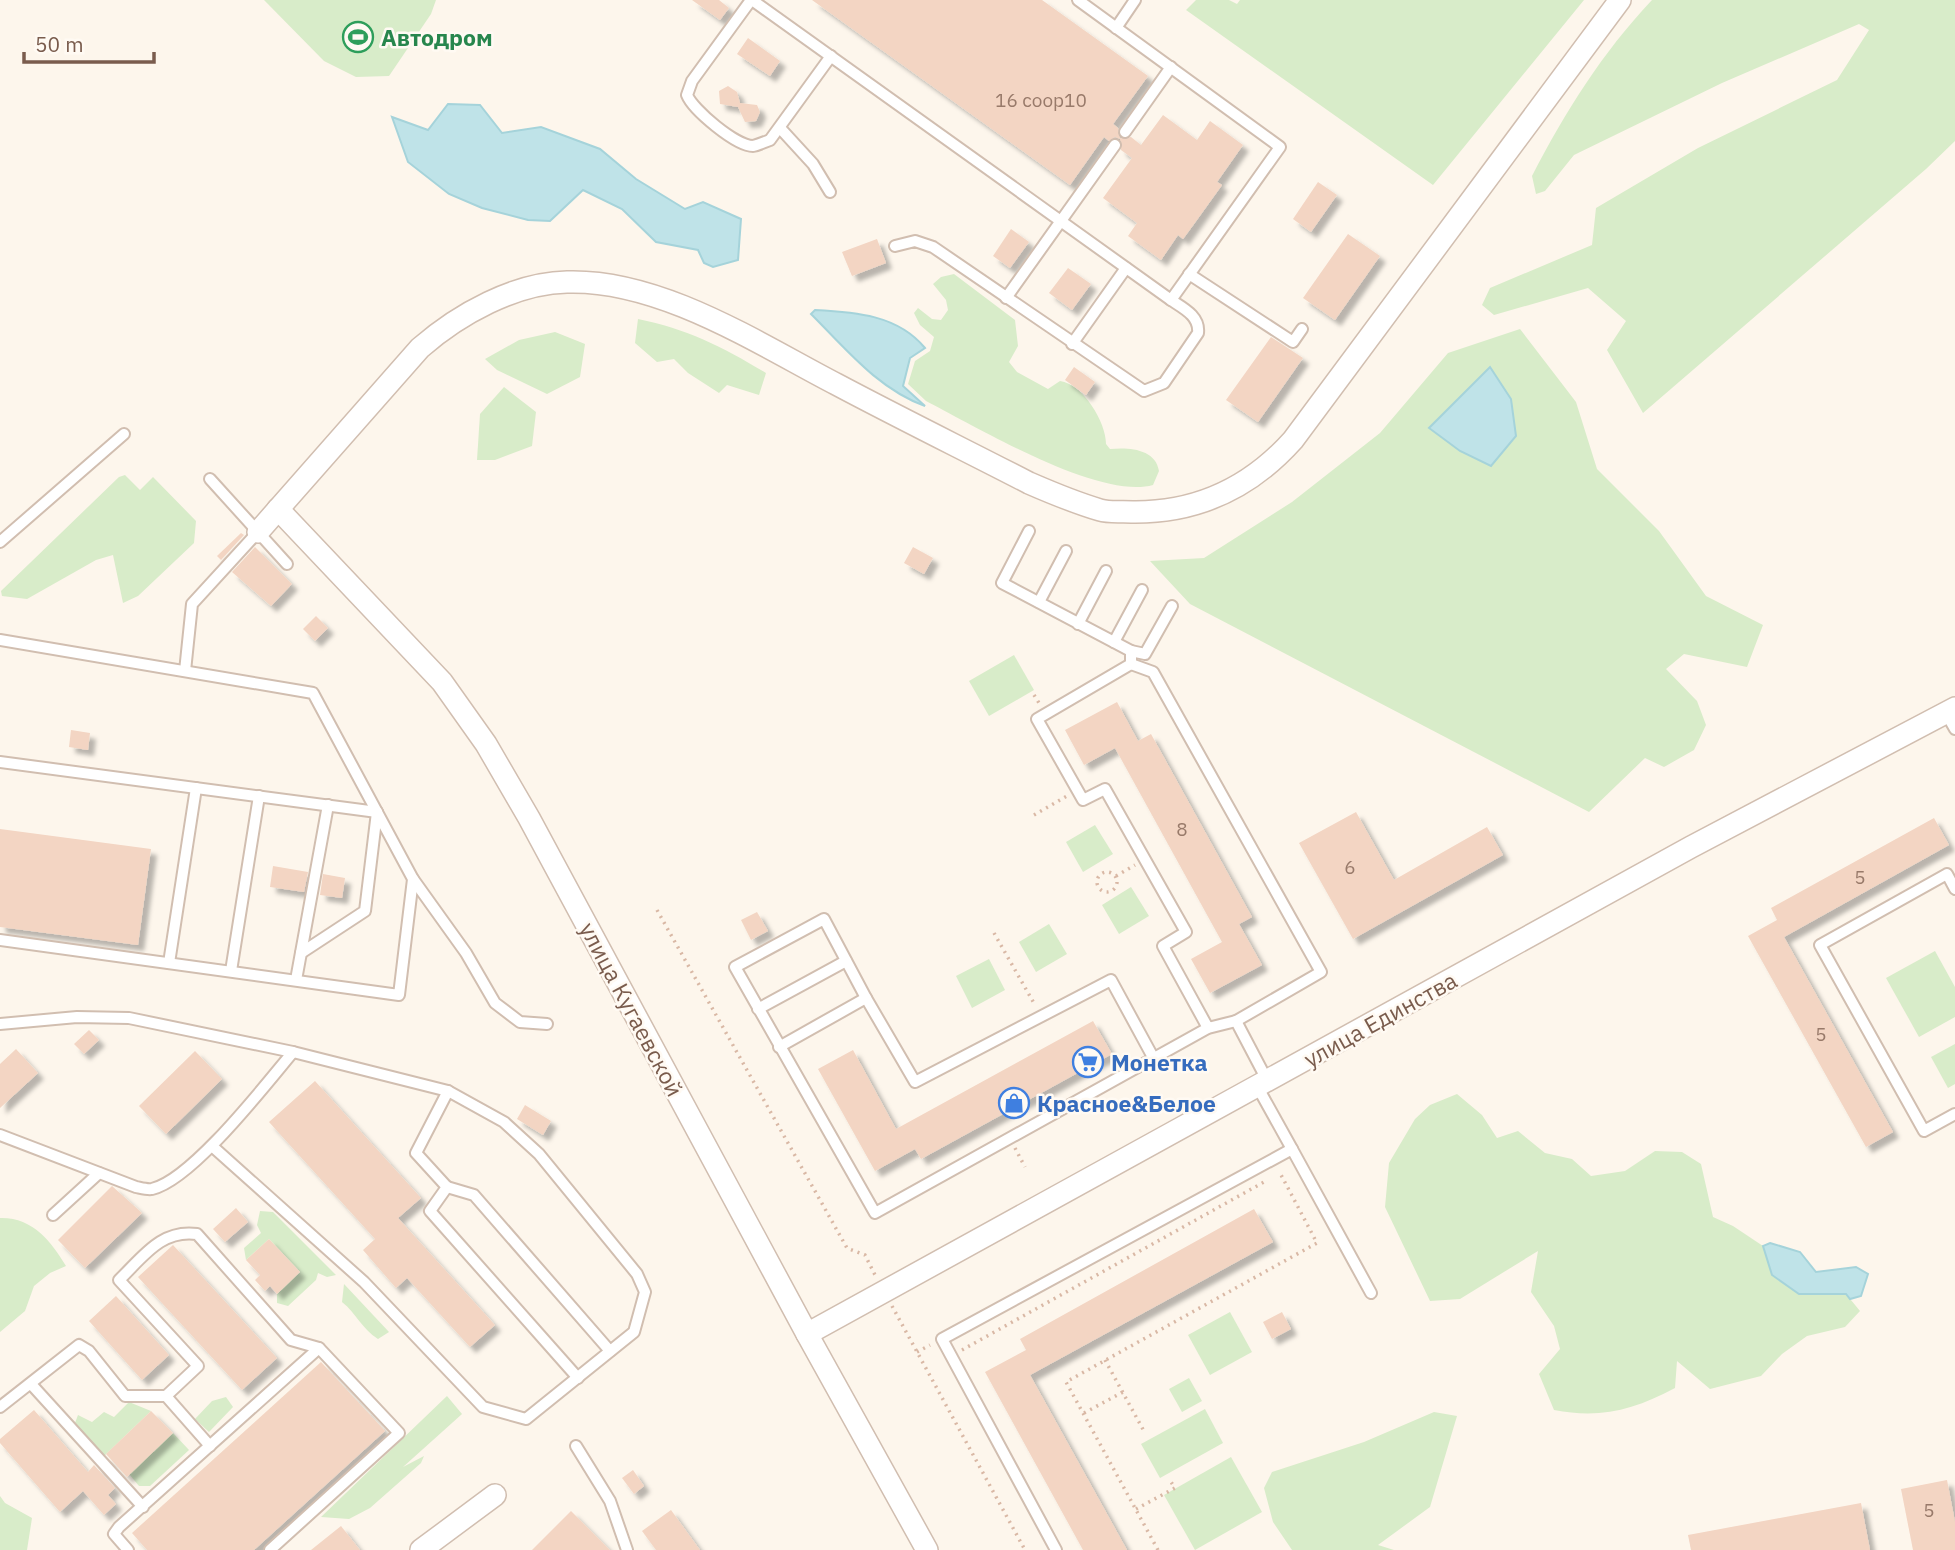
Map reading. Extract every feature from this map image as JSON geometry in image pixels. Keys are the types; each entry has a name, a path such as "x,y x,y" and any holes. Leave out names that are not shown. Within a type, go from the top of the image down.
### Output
{"street":[{"path":"258,532 420,348 447,325 527,288 566,282 631,288 713,321 1029,483 1103,511 1160,512 1204,503 1258,475 1293,440 1620,0"},
{"name":"улица Кугаевской","path":"278,509 442,682 486,744 529,818 807,1334 927,1550"},
{"name":"улица Единства","path":"807,1334 1679,853 1952,717"},
{"path":"421,1550 495,1495"}],"lane":[{"path":"831,57 780,128 769,140 754,146 740,143 692,107 687,95 692,81 751,0 831,57 1061,221 1193,316 1199,325 1198,332 1164,383 1144,391 1134,387 933,247 915,241 895,246"},
{"path":"1078,0 1280,147 1171,300"},
{"path":"1116,27 1135,0"},
{"path":"1125,132 1171,68"},
{"path":"780,128 813,164 830,192"},
{"path":"1006,298 1115,145"},
{"path":"1072,344 1126,268"},
{"path":"1189,274 1293,342 1302,329"},
{"path":"0,542 124,434"},
{"path":"210,479 287,564"},
{"path":"1029,531 1002,583 1078,624 1131,651 1145,654 1172,606"},
{"path":"185,671 192,604 258,532"},
{"path":"1039,602 1066,551"},
{"path":"1078,624 1106,571"},
{"path":"1114,642 1142,590"},
{"path":"0,640 313,693 413,879 466,953 495,1003 520,1022 547,1024"},
{"path":"1131,651 1131,664"},
{"path":"1131,664 1037,719 1083,800 1105,789 1186,932 1163,946 1208,1028"},
{"path":"1131,664 1153,673 1321,972 1236,1021 1208,1028 1154,1059 875,1213 735,967 824,919 915,1082 1111,980 1154,1059"},
{"path":"0,762 377,812"},
{"path":"169,963 196,788"},
{"path":"231,971 258,796"},
{"path":"296,980 328,805"},
{"path":"301,953 365,911 377,812"},
{"path":"1955,889 1947,874 1820,945 1924,1131 1955,1114"},
{"path":"0,940 399,995 413,879"},
{"path":"758,1009 846,961"},
{"path":"779,1047 866,998"},
{"path":"0,1024 77,1017 129,1018 293,1052 448,1091 505,1122 539,1154 637,1274 645,1292 634,1332 526,1419 483,1407 364,1282 212,1146"},
{"path":"1236,1021 1292,1149 1371,1293"},
{"path":"0,1135 136,1187 153,1189 212,1146 293,1052"},
{"path":"448,1091 416,1153 447,1187 474,1195 610,1351"},
{"path":"1056,1550 942,1339 1292,1149"},
{"path":"53,1216 99,1173"},
{"path":"447,1187 430,1211 578,1378"},
{"path":"0,1407 79,1345 89,1351 125,1396 166,1396 198,1366 119,1280 167,1236 183,1232 197,1234 291,1340 319,1348 399,1433 270,1550"},
{"path":"128,1550 114,1534 319,1348"},
{"path":"31,1384 143,1507"},
{"path":"166,1396 210,1446"},
{"path":"576,1446 610,1501 627,1550"}],"path":[{"path":"1034,815 1077,790"},
{"path":"1105,872 1113,873 1118,880 1115,889 1101,890 1098,876 1105,872"},
{"path":"657,910 848,1248 865,1255 1025,1550"},
{"path":"994,933 1041,1016"},
{"path":"1158,1550 1066,1382 1317,1243 1278,1174"},
{"path":"969,1362 962,1350 1266,1181"},
{"path":"1105,1360 1145,1433"},
{"path":"1084,1413 1123,1392"},
{"path":"1136,1509 1175,1488 1170,1479"}],"green space":[{"name":"Автодром","path":"264,0 436,0 431,14 389,76 356,77 324,61"},
{"path":"1196,0 1229,0 1237,4 1240,0 1584,0 1433,185 1186,10"},
{"path":"1652,0 1955,0 1955,141 1643,413 1607,350 1626,321 1588,288 1494,315 1482,305 1490,288 1592,245 1596,208 1698,148 1837,80 1869,30 1859,24 1722,83 1574,155 1545,191 1536,194 1532,176 1558,129 1601,62"},
{"path":"954,274 1015,320 1018,346 1009,362 1017,372 1048,389 1060,381 1077,389 1098,415 1106,444 1110,449 1133,449 1153,458 1159,471 1153,485 1130,487 1070,472 1006,443 926,401 908,384 915,361 930,351 934,337 920,325 914,313 918,308 932,319 941,320 948,310 946,300 933,284 941,277"},
{"path":"638,319 704,340 766,373 759,395 727,385 719,393 688,373 674,359 657,362 635,343"},
{"path":"1520,329 1576,402 1597,469 1659,531 1706,596 1763,625 1747,667 1684,654 1666,669 1697,701 1706,725 1694,750 1664,767 1645,758 1589,812 1190,604 1150,561 1204,558 1292,502 1380,433 1448,353"},
{"path":"555,332 585,344 580,377 547,394 497,370 485,359 519,340"},
{"path":"504,387 536,412 532,446 495,460 477,460 480,414"},
{"path":"125,475 140,490 153,477 196,521 194,543 138,596 123,603 113,555 96,560 27,599 2,596 1,591 119,477"},
{"path":"1014,655 1034,690 989,716 969,681"},
{"path":"1095,825 1113,854 1083,872 1066,842"},
{"path":"1131,887 1149,916 1119,934 1102,905"},
{"path":"1049,924 1067,954 1036,972 1019,942"},
{"path":"1935,951 1955,987 1955,1017 1919,1037 1886,978"},
{"path":"989,959 1005,990 972,1008 956,976"},
{"path":"1955,1044 1955,1084 1948,1088 1931,1057"},
{"path":"1457,1094 1482,1115 1497,1138 1518,1131 1545,1153 1572,1159 1591,1176 1625,1171 1655,1151 1682,1152 1701,1164 1713,1217 1733,1226 1763,1246 1773,1275 1799,1294 1846,1294 1860,1311 1845,1327 1807,1336 1782,1354 1761,1376 1710,1389 1677,1361 1675,1388 1645,1402 1602,1413 1554,1410 1539,1374 1560,1349 1554,1326 1531,1292 1538,1251 1460,1299 1430,1301 1385,1207 1389,1163 1415,1119 1430,1105"},
{"path":"260,1211 273,1212 336,1275 327,1277 318,1273 316,1280 288,1306 277,1303 277,1294 300,1272 269,1239 246,1260 244,1248 261,1233 257,1225"},
{"path":"0,1218 31,1226 54,1248 66,1266 50,1273 34,1286 25,1311 0,1332"},
{"path":"344,1284 389,1332 378,1339 368,1331 342,1302"},
{"path":"1230,1312 1252,1352 1210,1375 1188,1335"},
{"path":"1189,1378 1202,1401 1182,1412 1169,1389"},
{"path":"447,1396 462,1414 403,1467 424,1456 421,1463 370,1508 349,1519 321,1517"},
{"path":"226,1397 233,1407 209,1432 195,1419 212,1401"},
{"path":"129,1402 151,1411 103,1457 75,1423 78,1415 92,1422 104,1412 114,1417"},
{"path":"1205,1409 1223,1443 1160,1478 1141,1444"},
{"path":"1434,1412 1457,1416 1430,1507 1378,1545 1394,1550 1292,1550 1273,1522 1264,1488 1272,1472 1364,1442"},
{"path":"173,1433 189,1450 150,1486 139,1486 129,1474"},
{"path":"1231,1457 1262,1512 1195,1550 1164,1495"},
{"path":"0,1496 5,1503 32,1518 27,1550 0,1550"}],"water":[{"path":"448,104 480,105 502,133 541,127 600,149 636,179 685,209 703,202 741,219 738,260 713,267 704,263 698,250 656,242 622,209 583,190 550,221 528,220 482,208 449,194 408,162 392,117 428,130"},
{"path":"815,310 875,317 902,328 914,337 925,348 910,358 903,386 925,406 892,389 864,367 811,314"},
{"path":"1490,367 1511,399 1516,436 1491,466 1460,451 1429,428"},
{"path":"1770,1243 1800,1252 1816,1272 1856,1267 1868,1274 1861,1296 1850,1299 1846,1294 1799,1294 1772,1275 1763,1246"}],"building":[{"path":"692,0 719,0 729,8 720,20"},
{"path":"812,0 1042,0 1148,76 1113,124 1118,128 1120,138 1131,137 1141,145 1163,115 1197,140 1210,121 1243,145 1217,182 1222,185 1183,239 1178,235 1161,260 1128,236 1137,223 1103,198 1132,158 1121,150 1120,139 1115,137 1109,141 1104,137 1070,185"},
{"path":"748,38 780,61 770,76 737,54"},
{"path":"728,86 737,92 740,103 757,105 760,112 756,121 745,122 738,107 720,104 719,91"},
{"path":"1318,182 1337,195 1311,232 1293,219"},
{"path":"1011,229 1029,242 1010,268 993,256"},
{"path":"1348,234 1380,256 1335,320 1303,298"},
{"path":"877,239 886,263 852,276 842,252"},
{"path":"1068,268 1091,284 1072,310 1049,293"},
{"path":"1271,337 1303,358 1258,422 1226,400"},
{"path":"1074,367 1095,382 1086,395 1065,380"},
{"path":"241,533 244,535 221,560 217,556"},
{"path":"255,547 292,584 271,606 232,572"},
{"path":"913,547 933,558 924,574 904,563"},
{"path":"316,616 328,628 315,641 303,629"},
{"path":"1117,702 1138,741 1151,734 1252,917 1239,924 1262,965 1210,993 1191,959 1222,942 1115,748 1084,765 1065,730"},
{"path":"71,730 90,733 88,750 69,747"},
{"path":"1356,812 1394,880 1487,827 1503,855 1353,939 1299,843"},
{"path":"1934,818 1949,845 1784,937 1893,1132 1866,1147 1748,936 1777,920 1771,908"},
{"path":"0,829 151,849 138,945 0,927"},
{"path":"273,866 308,872 304,892 270,887"},
{"path":"323,874 345,878 342,898 320,895"},
{"path":"757,912 768,931 751,940 741,920"},
{"path":"1093,1021 1112,1054 921,1159 915,1149 875,1171 818,1069 853,1050 896,1129"},
{"path":"89,1030 99,1040 84,1054 74,1044"},
{"path":"16,1049 38,1073 0,1108 0,1064"},
{"path":"195,1051 222,1079 166,1134 139,1106"},
{"path":"315,1081 421,1198 398,1218 495,1325 470,1347 407,1278 396,1288 363,1250 375,1239 269,1122"},
{"path":"525,1105 551,1121 543,1135 517,1119"},
{"path":"112,1186 142,1213 85,1268 58,1240"},
{"path":"236,1208 248,1222 225,1242 213,1229"},
{"path":"1254,1209 1273,1242 1030,1375 1127,1550 1083,1550 985,1372 1026,1350 1020,1339"},
{"path":"269,1239 300,1272 277,1294 270,1286 265,1291 255,1280 260,1275 246,1260"},
{"path":"173,1245 277,1358 242,1390 138,1277"},
{"path":"116,1296 169,1355 142,1380 89,1321"},
{"path":"1282,1312 1291,1329 1272,1339 1263,1322"},
{"path":"321,1362 385,1431 254,1550 147,1550 132,1533"},
{"path":"34,1410 88,1472 94,1465 115,1488 108,1495 116,1504 104,1515 83,1491 60,1512 0,1443 0,1439"},
{"path":"151,1411 173,1433 127,1477 106,1454"},
{"path":"633,1470 644,1486 634,1494 622,1478"},
{"path":"1947,1480 1955,1522 1955,1550 1913,1550 1901,1489"},
{"path":"1861,1503 1870,1550 1691,1550 1688,1535"},
{"path":"671,1510 700,1550 656,1550 642,1531"},
{"path":"571,1511 610,1550 532,1550"},
{"path":"341,1526 360,1550 311,1550"}],"place":[{"name":"Автодром","path":"358,37"},
{"name":"Монетка","path":"1088,1062"},
{"name":"Красное&Белое","path":"1014,1103"}]}
